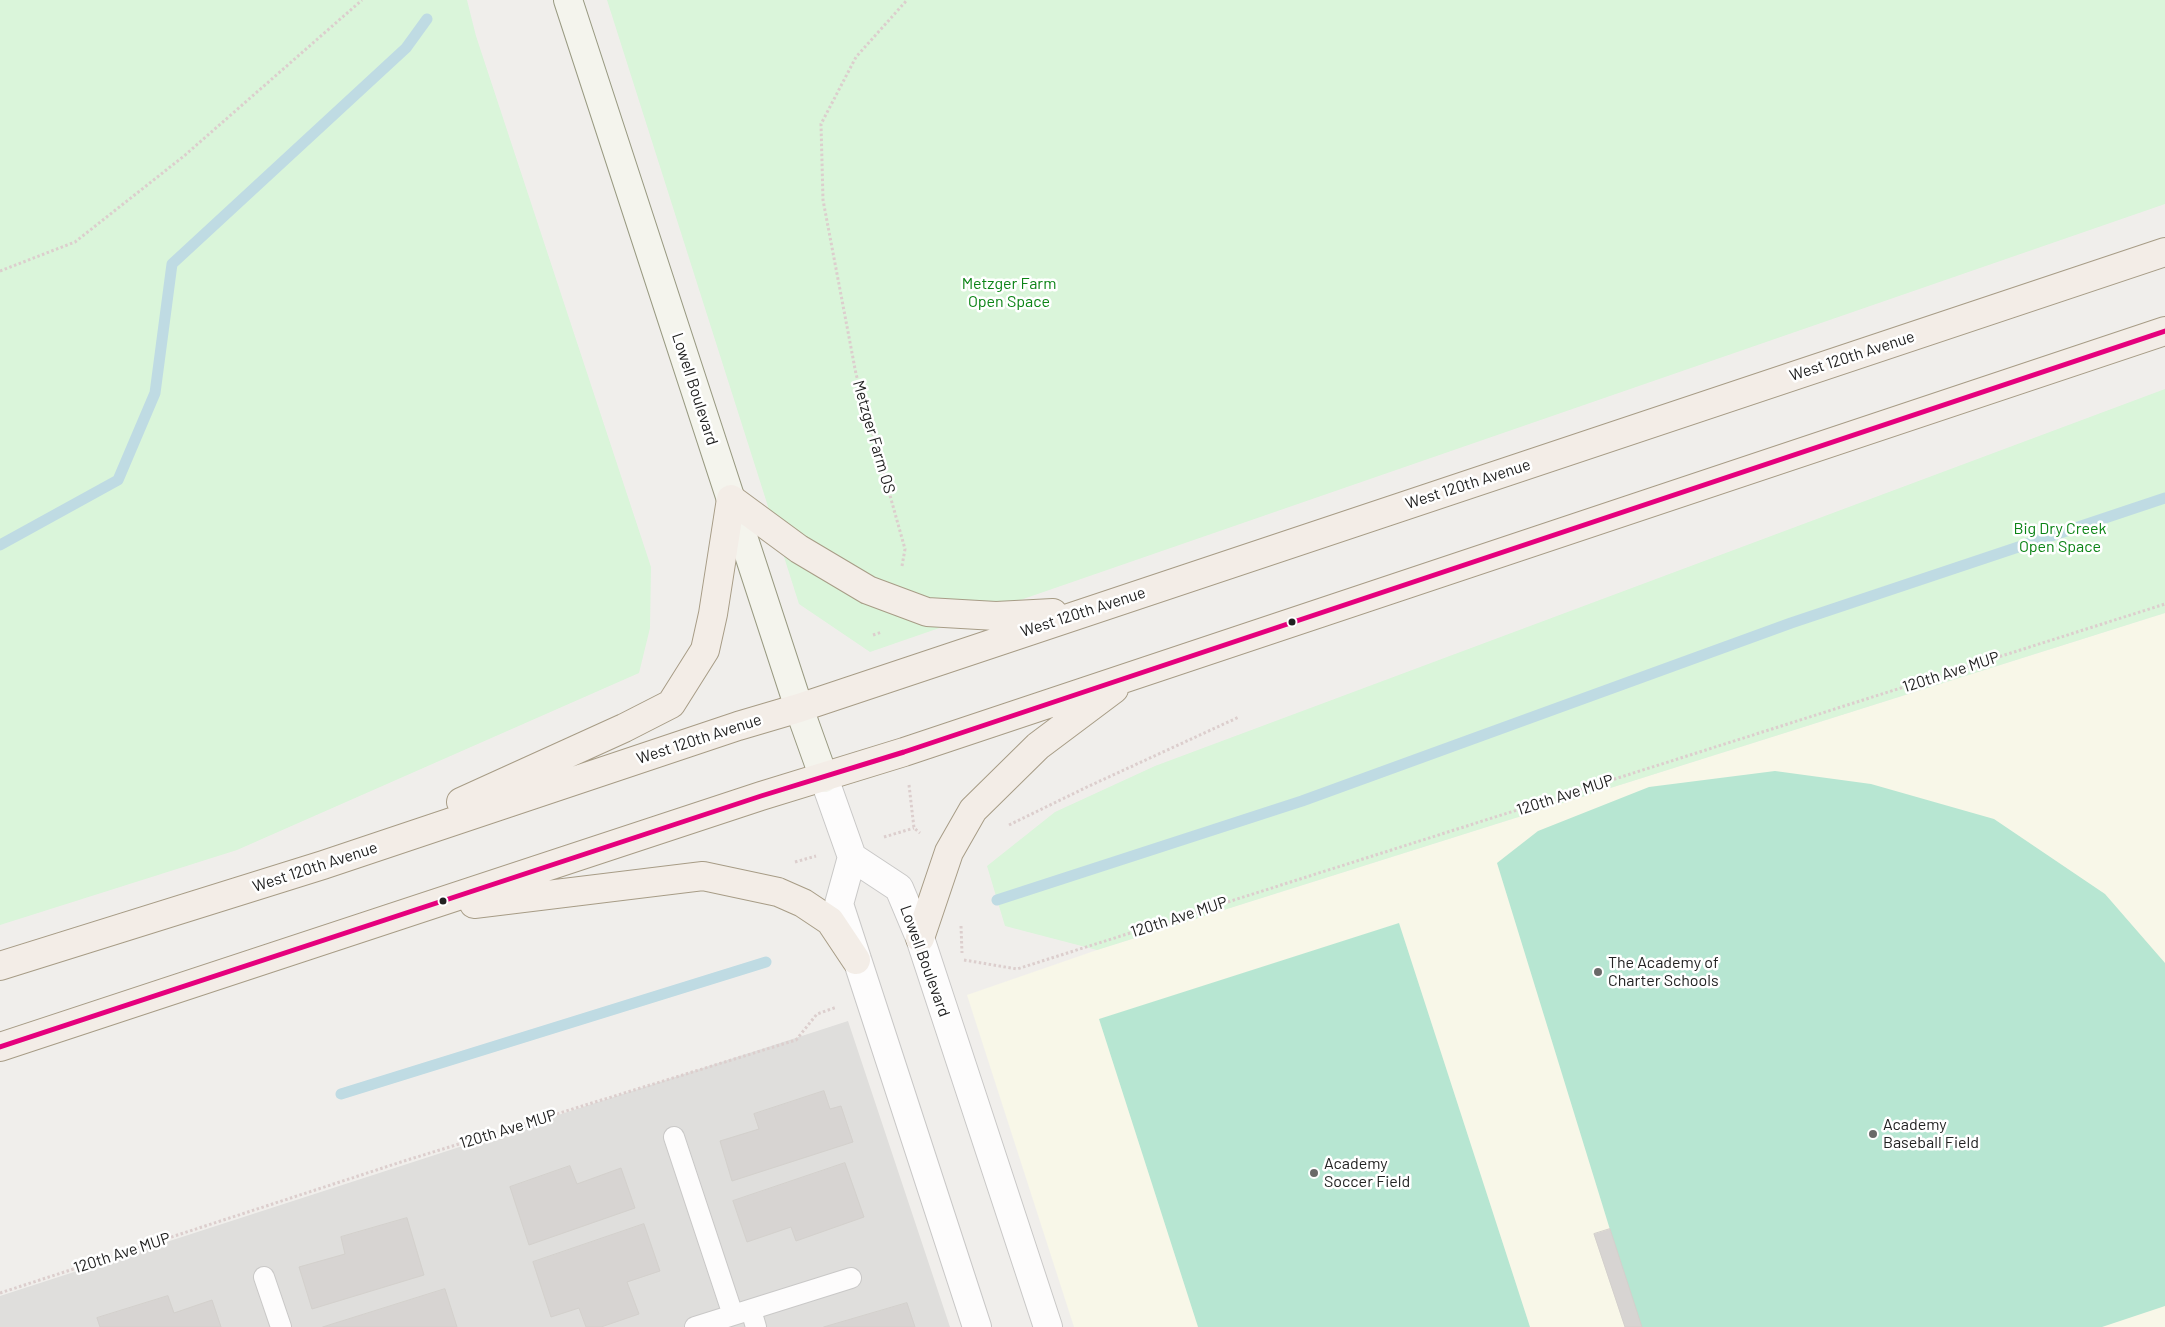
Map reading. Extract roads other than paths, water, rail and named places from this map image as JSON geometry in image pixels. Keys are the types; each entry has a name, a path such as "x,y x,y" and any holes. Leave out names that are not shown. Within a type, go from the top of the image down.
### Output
{"main road":[{"name":"Lowell Boulevard","path":"568,0 824,778"},
{"name":"West 120th Avenue","path":"0,966 323,865 738,726 800,708 1088,610 2165,252"},
{"path":"0,1047 761,796 904,752 2165,331"},
{"path":"323,865 624,728 671,704 705,650 713,614 731,499 799,548 868,590 926,612 996,616 1088,610"},
{"path":"920,938 949,852 972,810 1038,746 1133,674"},
{"path":"420,910 558,895 703,876 778,892 803,903 830,921 856,960"}],"street":[{"path":"824,778 852,857 839,904 977,1327"},
{"name":"Lowell Boulevard","path":"852,857 899,888 920,938 1048,1327"}],"lane":[{"path":"674,1137 747,1317"},
{"path":"264,1276 281,1327"},
{"path":"696,1327 747,1317 851,1278"}],"waterway":[{"path":"0,545 118,480 155,393 172,264 406,48 427,19"},
{"path":"997,900 1302,801 1791,623 2165,498"},
{"path":"341,1094 766,962"}],"place":[{"name":"The Academy of Charter Schools","path":"1598,972"},
{"name":"Academy Baseball Field","path":"1873,1134"},
{"name":"Academy Soccer Field","path":"1314,1173"}],"park label":[{"name":"Metzger Farm Open Space","path":"1009,293"},
{"name":"Big Dry Creek Open Space","path":"2060,538"}]}
